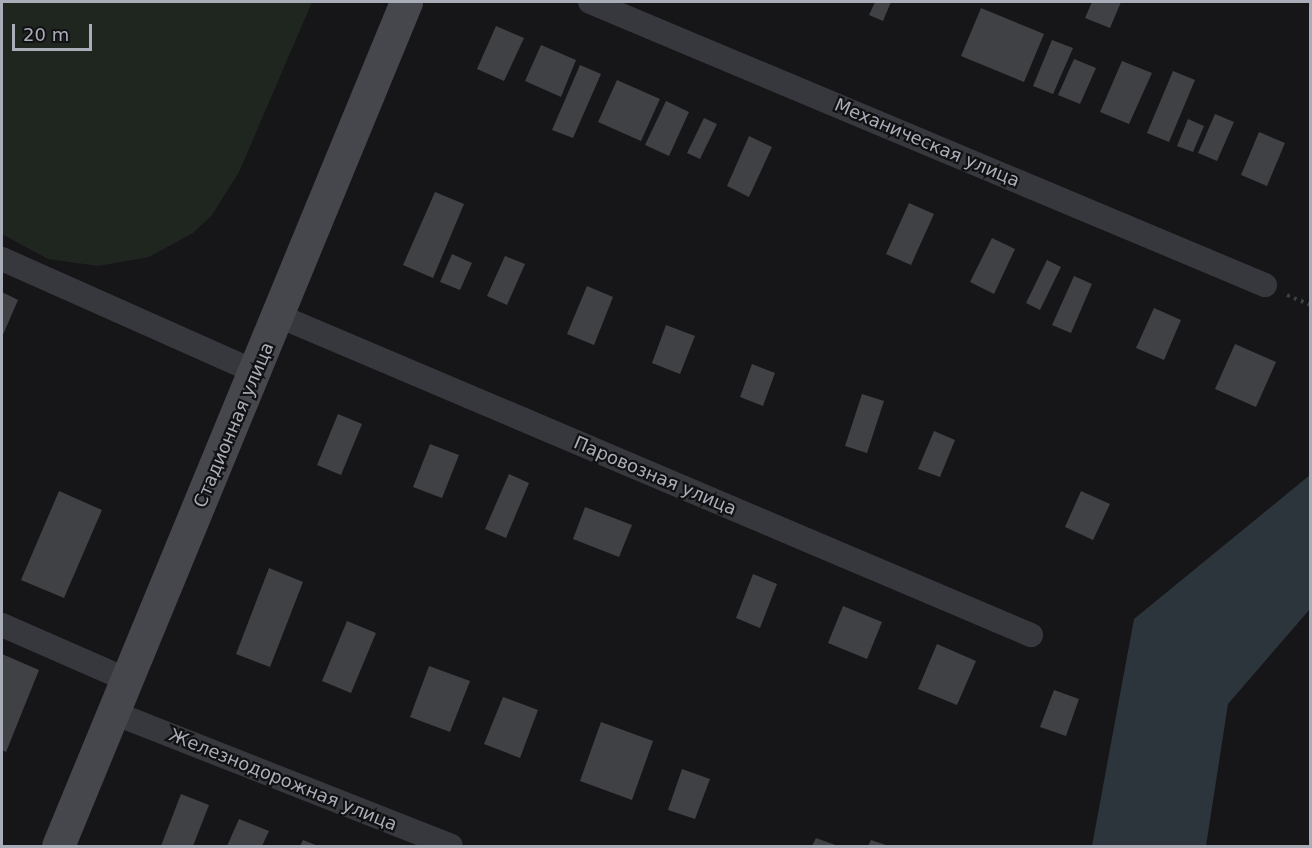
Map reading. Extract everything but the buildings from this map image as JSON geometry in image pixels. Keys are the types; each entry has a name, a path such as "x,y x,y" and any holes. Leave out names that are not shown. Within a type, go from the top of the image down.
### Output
{"street":[{"name":"Стадионная улица","path":"58,846 256,372 406,2"},
{"name":"Механическая улица","path":"590,2 1265,285"},
{"path":"2,259 256,372"},
{"name":"Паровозная улица","path":"279,316 1031,635"},
{"path":"2,625 127,680"},
{"name":"Железнодорожная улица","path":"114,713 451,846"}],"shaded area":[{"path":"2,2 312,2 239,172 212,215 193,233 149,257 98,266 48,259 2,234"},
{"path":"1310,475 1310,609 1228,704 1206,846 1092,846 1134,619"}]}
